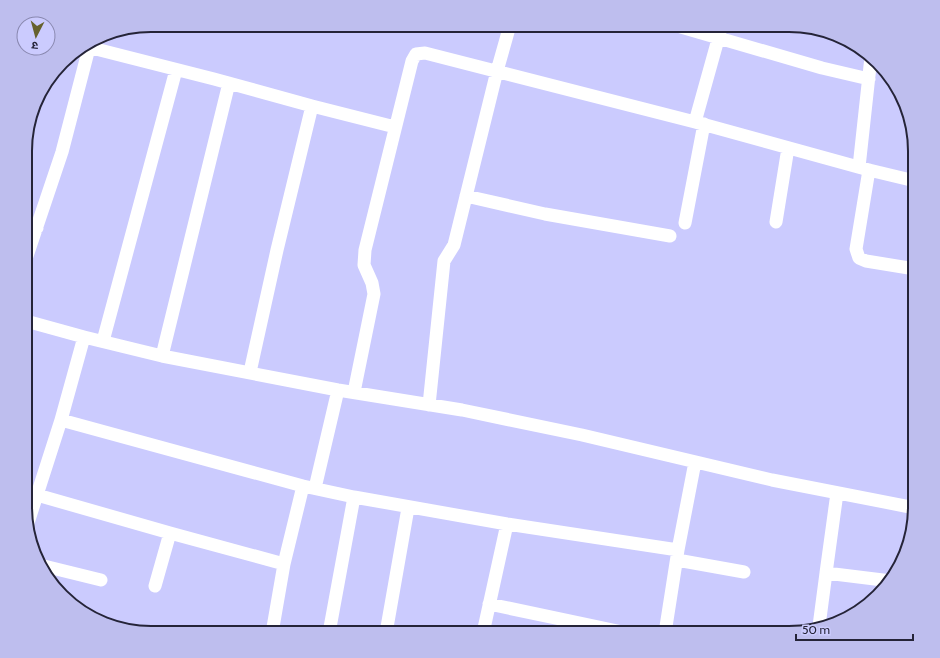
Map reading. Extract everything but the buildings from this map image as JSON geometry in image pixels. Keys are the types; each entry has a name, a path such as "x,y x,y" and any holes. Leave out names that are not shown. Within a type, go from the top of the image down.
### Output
{"street":[{"path":"429,405 444,261 454,245 508,32"},
{"path":"685,223 700,123 720,32"},
{"path":"723,32 822,68 869,78"},
{"path":"91,48 395,127"},
{"path":"32,226 62,152 86,52"},
{"path":"354,392 374,294 372,283 364,265 365,250 412,61 416,54 425,53 497,71 700,123 908,179"},
{"path":"870,65 864,168 856,249 860,258 866,261 908,268"},
{"path":"103,341 176,70"},
{"path":"162,356 229,83"},
{"path":"250,372 277,250 312,106"},
{"path":"776,222 788,148"},
{"path":"466,196 545,214 670,236"},
{"path":"32,323 162,356 338,390 429,405 582,435 772,480 908,507"},
{"path":"32,510 61,420 84,337"},
{"path":"273,626 284,564 338,390"},
{"path":"61,420 309,487 408,508 507,524 678,555 744,572"},
{"path":"666,626 696,462"},
{"path":"820,622 837,493"},
{"path":"37,495 284,564"},
{"path":"330,626 354,497"},
{"path":"387,626 408,508"},
{"path":"484,626 507,524"},
{"path":"155,586 170,533"},
{"path":"47,566 101,580"},
{"path":"826,573 883,580"},
{"path":"489,604 594,626"}]}
